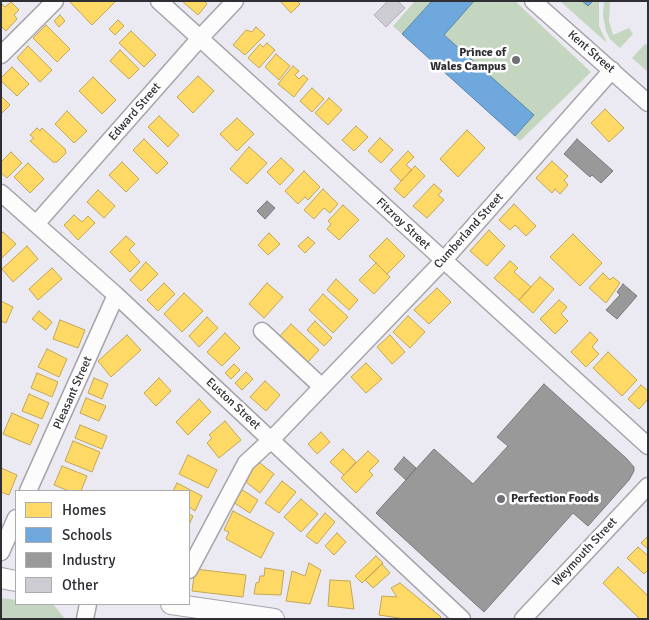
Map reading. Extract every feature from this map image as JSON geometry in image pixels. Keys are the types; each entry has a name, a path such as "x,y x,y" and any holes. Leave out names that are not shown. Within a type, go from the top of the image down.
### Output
{"main road":[{"path":"1,578 15,581"},
{"path":"178,605 274,619"}],"street":[{"path":"1,55 55,1"},
{"name":"Fitzroy Street","path":"159,1 648,446"},
{"name":"Edward Street","path":"36,224 235,1"},
{"name":"Kent Street","path":"533,1 648,103"},
{"name":"Cumberland Street","path":"190,568 246,463 271,440 443,261 612,70"},
{"name":"Euston Street","path":"1,193 116,295 462,619"},
{"name":"Pleasant Street","path":"28,490 116,295"},
{"path":"262,331 322,387"},
{"name":"Weymouth Street","path":"523,619 648,486"},
{"path":"1,552 15,520"},
{"path":"85,619 88,605"}],"green space":[{"path":"415,1 432,1 402,34 393,26"},
{"path":"474,1 515,1 591,72 520,141 515,136 533,115 444,35"},
{"path":"560,1 582,1 588,6 593,1 599,1 599,26 607,43"},
{"path":"604,1 610,1 609,21 613,35 629,28 633,34 620,48 610,39 606,31 603,16"},
{"path":"645,44 648,45 648,72 632,58"},
{"path":"1,598 15,600 15,605 54,605 65,619 1,619"}],"building: Homes":[{"path":"69,1 116,1 92,25"},
{"path":"182,1 204,1 207,4 198,15"},
{"path":"280,1 297,1 300,4 291,13"},
{"path":"11,2 19,10 14,15 17,19 6,31 1,26 1,3 5,7"},
{"path":"60,15 65,21 59,27 54,21"},
{"path":"118,20 124,26 115,35 109,29"},
{"path":"46,25 70,49 57,62 33,38"},
{"path":"256,27 265,35 245,55 233,45 246,30 252,32"},
{"path":"131,31 156,55 144,67 119,43"},
{"path":"267,43 275,50 259,68 248,58 260,44 263,47"},
{"path":"28,46 52,70 40,82 17,58"},
{"path":"120,50 139,69 129,79 110,61"},
{"path":"276,54 290,66 279,80 265,67"},
{"path":"293,66 299,71 295,75 299,79 303,75 308,79 294,97 278,84"},
{"path":"12,67 29,84 17,96 1,81 1,78"},
{"path":"198,76 214,91 193,113 177,97"},
{"path":"93,77 116,100 102,114 79,91"},
{"path":"312,88 324,99 312,112 300,101"},
{"path":"1,96 10,105 1,114"},
{"path":"329,98 342,110 328,125 315,113"},
{"path":"605,109 624,128 609,142 591,123"},
{"path":"67,111 87,131 74,143 55,124"},
{"path":"159,116 179,135 168,147 148,127"},
{"path":"237,118 254,134 237,151 220,134"},
{"path":"356,126 368,137 354,151 342,140"},
{"path":"37,128 40,131 42,128 65,149 66,153 57,162 53,162 30,141 34,138 30,135"},
{"path":"467,130 485,148 458,177 440,159"},
{"path":"380,138 393,150 381,163 368,151"},
{"path":"144,139 168,163 157,174 133,150"},
{"path":"249,147 267,163 247,184 230,169"},
{"path":"408,151 414,157 406,165 412,170 401,181 390,170"},
{"path":"11,152 22,163 7,178 1,173 1,162"},
{"path":"281,158 294,170 280,185 267,172"},
{"path":"552,161 568,176 564,180 568,185 560,194 555,189 552,193 536,178"},
{"path":"122,162 139,179 126,192 109,175"},
{"path":"28,163 44,179 30,193 14,177"},
{"path":"415,166 425,176 404,198 394,189"},
{"path":"304,171 320,187 308,200 305,197 298,204 285,191"},
{"path":"434,184 442,191 438,195 444,200 427,218 413,206"},
{"path":"323,189 338,204 330,213 324,208 314,219 304,210"},
{"path":"98,190 115,206 104,218 87,202"},
{"path":"514,204 536,226 526,236 515,225 510,230 499,220"},
{"path":"343,205 359,220 339,240 327,229 331,224 328,221"},
{"path":"74,215 82,222 88,216 95,223 78,240 64,225"},
{"path":"489,230 505,246 487,266 470,251"},
{"path":"3,232 16,244 1,259 1,234"},
{"path":"269,233 280,244 268,255 258,245"},
{"path":"573,234 602,263 580,286 550,257"},
{"path":"126,236 135,244 129,250 140,262 130,272 110,252"},
{"path":"308,237 315,243 305,253 298,246"},
{"path":"387,238 405,256 387,274 369,256"},
{"path":"27,246 38,259 13,282 2,269"},
{"path":"510,261 518,268 514,272 531,287 519,300 494,278"},
{"path":"146,262 158,274 141,291 130,280"},
{"path":"376,263 390,277 374,294 359,280"},
{"path":"52,268 62,279 38,300 29,289"},
{"path":"603,273 610,280 613,277 620,283 606,303 589,288"},
{"path":"540,277 554,289 533,313 519,300"},
{"path":"336,279 358,300 349,310 327,290"},
{"path":"164,283 175,294 158,311 147,300"},
{"path":"267,283 283,297 264,318 249,304"},
{"path":"437,288 451,302 429,324 414,310"},
{"path":"184,293 203,311 182,332 164,314"},
{"path":"323,294 348,317 333,333 309,310"},
{"path":"559,300 567,307 561,314 568,321 555,334 540,319"},
{"path":"1,301 13,307 6,323 1,321"},
{"path":"39,311 52,322 46,330 32,319"},
{"path":"408,316 425,332 410,348 393,332"},
{"path":"207,317 218,328 199,347 189,336"},
{"path":"60,320 85,330 78,348 53,339"},
{"path":"315,321 332,338 324,346 307,330"},
{"path":"291,324 319,350 307,363 279,337"},
{"path":"590,332 598,340 592,347 599,354 586,367 571,352"},
{"path":"225,333 240,348 222,366 207,352"},
{"path":"127,335 141,350 111,377 98,361"},
{"path":"390,335 405,352 392,364 377,347"},
{"path":"47,349 67,359 59,377 38,367"},
{"path":"608,352 637,380 622,396 593,368"},
{"path":"366,363 382,379 366,393 351,377"},
{"path":"234,364 240,370 231,379 225,373"},
{"path":"246,372 253,379 242,390 235,383"},
{"path":"37,373 58,382 52,397 31,388"},
{"path":"94,378 108,384 102,399 88,393"},
{"path":"159,378 171,391 156,406 144,393"},
{"path":"265,381 280,395 266,411 250,397"},
{"path":"641,385 648,391 648,399 639,409 628,399"},
{"path":"29,394 49,403 42,419 22,411"},
{"path":"86,398 106,406 99,421 80,413"},
{"path":"199,399 211,412 188,435 176,422"},
{"path":"12,413 39,425 30,445 3,434"},
{"path":"225,421 241,440 219,458 207,443 212,438 209,435"},
{"path":"80,425 107,436 102,449 75,438"},
{"path":"321,432 330,442 317,454 308,444"},
{"path":"73,441 100,452 92,472 65,461"},
{"path":"343,449 356,462 344,475 330,462"},
{"path":"368,451 379,461 369,471 373,475 356,493 341,478"},
{"path":"188,455 217,470 208,488 179,474"},
{"path":"256,460 274,474 260,493 246,482 248,479 244,475"},
{"path":"62,466 87,476 81,490 66,490 54,485"},
{"path":"1,468 17,475 9,495 1,492"},
{"path":"282,481 296,492 279,513 265,503"},
{"path":"177,483 202,496 195,511 190,508 190,490 174,490"},
{"path":"241,489 258,500 250,513 233,502"},
{"path":"301,499 318,514 301,532 284,517"},
{"path":"233,511 274,533 261,558 226,539 229,532 224,530"},
{"path":"325,513 335,522 317,544 306,536"},
{"path":"337,533 346,542 334,555 325,546"},
{"path":"648,536 648,549 641,543"},
{"path":"638,547 648,556 648,570 644,574 627,558"},
{"path":"376,556 383,563 362,583 355,576"},
{"path":"309,563 321,570 310,604 286,601 292,571 305,576"},
{"path":"382,564 390,573 373,588 365,580"},
{"path":"618,567 648,596 648,619 640,619 603,583"},
{"path":"265,568 284,571 281,595 254,594 256,583 259,582 260,576 264,576"},
{"path":"195,569 246,575 243,597 192,591"},
{"path":"330,580 350,581 354,609 328,606"},
{"path":"400,583 441,617 440,619 405,619 379,615 382,596 397,597 391,588"}],"building: Schools":[{"path":"432,1 474,1 444,35 534,115 515,136 402,34"},
{"path":"582,1 593,1 588,6"}],"building: Industry":[{"path":"577,139 613,171 601,183 592,175 590,177 564,154"},
{"path":"267,201 275,208 265,219 257,211"},
{"path":"623,284 637,296 617,319 606,310 620,295 617,292"},
{"name":"Perfection Foods","path":"544,384 626,458 634,467 634,471 629,480 588,526 573,513 484,612 376,513 434,449 473,484 508,446 497,437"},
{"path":"404,457 416,468 406,480 394,469"}],"building: Other":[{"path":"388,1 398,1 405,8 386,27 374,15"}],"place":[{"name":"Prince of Wales Campus","path":"516,60"},
{"name":"Perfection Foods","path":"501,499"}]}
